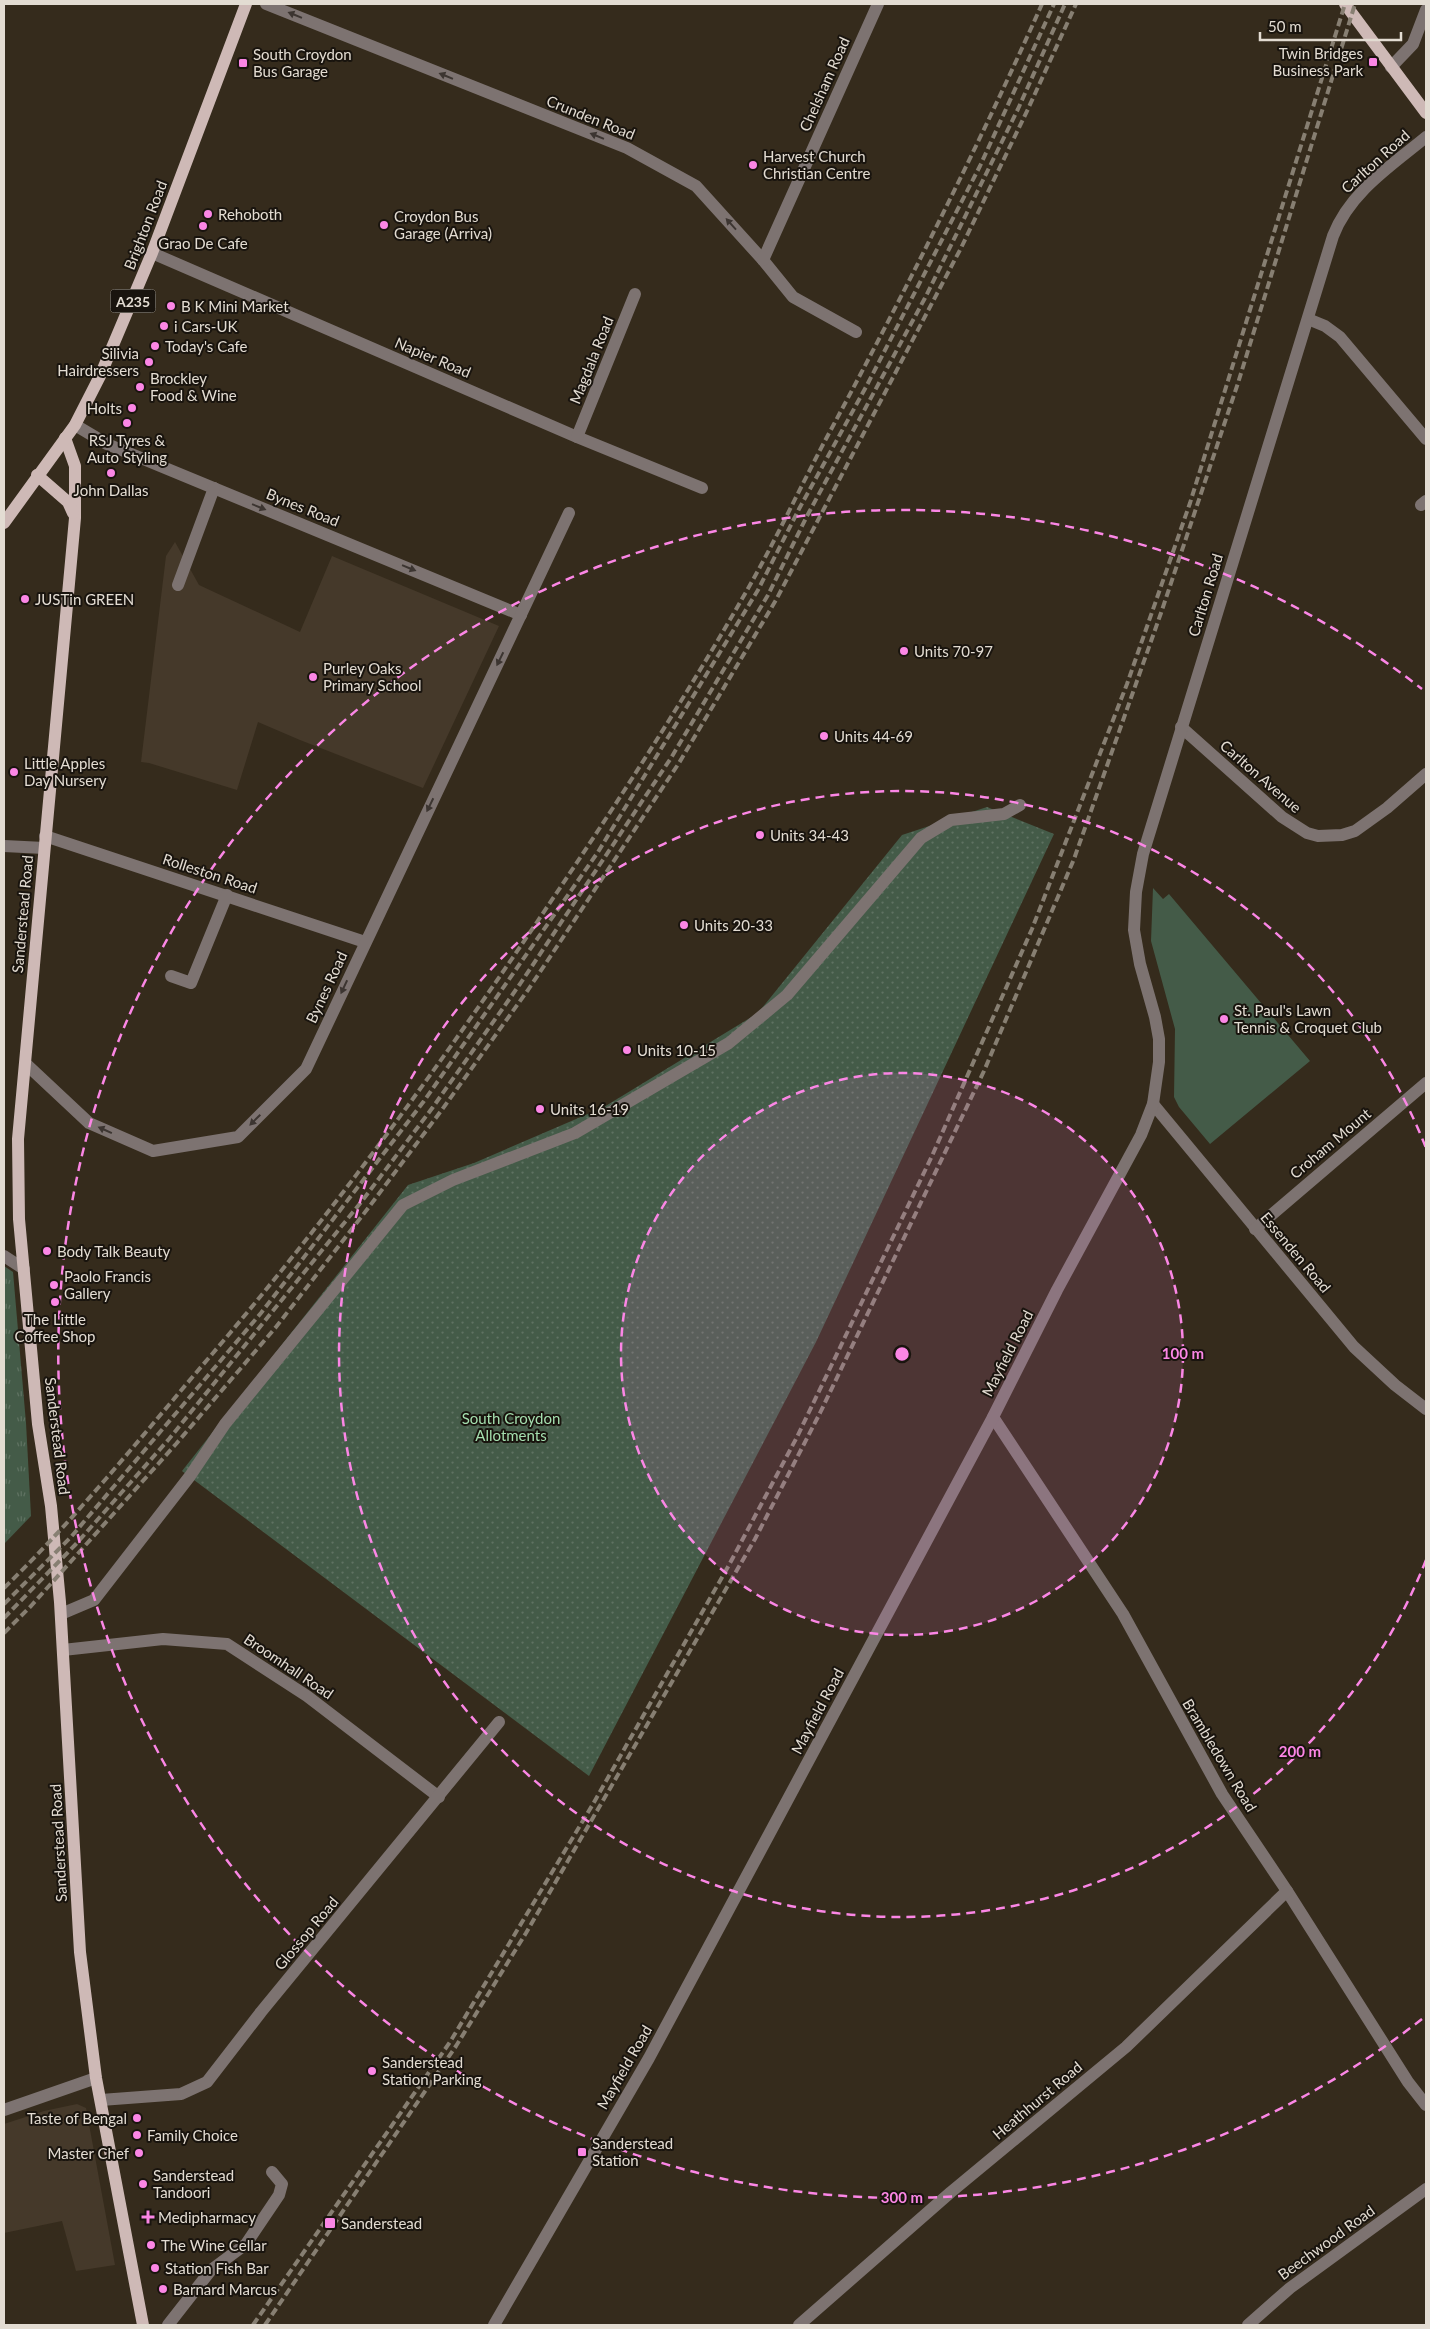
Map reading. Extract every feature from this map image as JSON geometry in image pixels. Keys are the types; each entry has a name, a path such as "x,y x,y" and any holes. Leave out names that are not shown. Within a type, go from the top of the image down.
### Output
{"main road":[{"name":"Brighton Road","path":"4,523 74,425 100,376 152,253 246,4"},
{"path":"1345,4 1426,113"},
{"name":"Sanderstead Road","path":"65,438 74,466 75,518 18,1139 19,1219 38,1424 51,1506 61,1614 80,1952 96,2078 142,2325"},
{"path":"37,476 68,502 75,518"}],"street":[{"name":"Crunden Road","path":"266,4 627,148 696,186 763,260 793,297 856,332"},
{"name":"Chelsham Road","path":"763,260 878,4"},
{"path":"1392,67 1413,44 1426,10"},
{"name":"Carlton Road","path":"1153,1104 1158,1072 1159,1039 1136,942 1134,907 1143,854 1327,253 1343,214 1363,191 1426,137"},
{"name":"Napier Road","path":"152,253 577,437 702,488"},
{"name":"Magdala Road","path":"577,437 635,294"},
{"path":"1308,319 1325,326 1340,337 1426,440"},
{"name":"Bynes Road","path":"74,425 107,444 521,615"},
{"path":"178,585 214,488"},
{"name":"Bynes Road","path":"26,1064 89,1123 152,1151 238,1137 306,1069 569,513"},
{"name":"Carlton Avenue","path":"1181,727 1282,818 1307,834 1318,836 1342,835 1355,831 1387,808 1426,774"},
{"path":"61,1614 94,1600 190,1476 225,1424 403,1205 453,1180 575,1133 729,1044 787,995 920,838 951,820 1004,814 1020,805"},
{"name":"Rolleston Road","path":"4,846 45,842 227,895 365,942"},
{"path":"171,976 190,983 227,895"},
{"name":"Croham Mount","path":"1255,1228 1426,1083"},
{"name":"Essenden Road","path":"1153,1104 1354,1347 1394,1385 1426,1410"},
{"name":"Mayfield Road","path":"494,2325 649,2058 993,1417 1057,1290 1134,1149 1153,1104"},
{"path":"4,1256 24,1269"},
{"name":"Brambledown Road","path":"993,1417 1123,1614 1222,1794 1287,1891 1408,2082 1426,2104"},
{"name":"Broomhall Road","path":"63,1650 162,1639 227,1644 307,1696 439,1797"},
{"name":"Glossop Road","path":"101,2100 181,2094 207,2082 261,2012 499,1722"},
{"name":"Heathhurst Road","path":"799,2325 951,2192 1126,2047 1287,1891"},
{"path":"4,2110 96,2078"},
{"path":"168,2325 211,2270 246,2244 279,2195 282,2184 272,2172"},
{"name":"Beechwood Road","path":"1248,2325 1290,2288 1426,2189"}],"shaded area":[{"name":"Purley Oaks Primary School","path":"175,542 199,585 300,632 332,556 499,626 423,788 258,722 237,790 141,762 166,556"},
{"path":"77,2104 86,2108 115,2265 76,2271 62,2221 4,2233 4,2124 44,2111"}],"green space":[{"name":"South Croydon Allotments","path":"987,807 1054,834 816,1342 589,1776 182,1471 408,1185 474,1163 604,1107 758,1013 902,835"},
{"name":"St. Paul's Lawn Tennis & Croquet Club","path":"1153,888 1163,899 1169,894 1310,1061 1210,1144 1179,1107 1174,1097 1175,1029 1151,941"},
{"path":"4,1266 13,1272 26,1423 31,1516 4,1544"}],"railway":[{"path":"4,1588 81,1508 290,1260 374,1151 456,1039 619,799 673,714 761,565 942,216 1042,4"},
{"path":"4,1604 71,1537 261,1313 424,1101 598,852 758,590 799,509 866,387 980,166 1054,4"},
{"path":"4,1618 76,1544 169,1439 362,1201 433,1107 520,984 671,758 768,595 807,516 925,298 1018,109 1065,4"},
{"path":"4,1633 31,1606 176,1444 276,1327 441,1111 528,990 679,763 776,600 961,248 1076,4"},
{"path":"253,2325 450,2042 593,1804 729,1565 797,1437 932,1156 1032,929 1127,684 1190,503 1345,4"},
{"path":"265,2325 456,2046 526,1933 755,1539 820,1413 984,1071 1074,859 1161,613 1238,383 1355,4"}],"place":[{"name":"Twin Bridges Business Park","path":"1373,62"},
{"name":"South Croydon Bus Garage","path":"243,63"},
{"name":"Harvest Church Christian Centre","path":"753,165"},
{"name":"Rehoboth","path":"208,214"},
{"name":"Croydon Bus Garage (Arriva)","path":"384,225"},
{"name":"Grao De Cafe","path":"203,226"},
{"name":"B K Mini Market","path":"171,306"},
{"name":"i Cars-UK","path":"164,326"},
{"name":"Today's Cafe","path":"155,346"},
{"name":"Silivia Hairdressers","path":"149,362"},
{"name":"Brockley Food & Wine","path":"140,387"},
{"name":"Holts","path":"132,408"},
{"name":"RSJ Tyres & Auto Styling","path":"127,423"},
{"name":"John Dallas","path":"111,473"},
{"name":"JUSTin GREEN","path":"25,599"},
{"name":"Units 70-97","path":"904,651"},
{"name":"Purley Oaks Primary School","path":"313,677"},
{"name":"Units 44-69","path":"824,736"},
{"name":"Little Apples Day Nursery","path":"14,772"},
{"name":"Units 34-43","path":"760,835"},
{"name":"Units 20-33","path":"684,925"},
{"name":"St. Paul's Lawn Tennis & Croquet Club","path":"1224,1019"},
{"name":"Units 10-15","path":"627,1050"},
{"name":"Units 16-19","path":"540,1109"},
{"name":"Body Talk Beauty","path":"47,1251"},
{"name":"Paolo Francis Gallery","path":"54,1285"},
{"name":"The Little Coffee Shop","path":"55,1302"},
{"name":"Sanderstead Station Parking","path":"372,2071"},
{"name":"Taste of Bengal","path":"137,2118"},
{"name":"Family Choice","path":"137,2135"},
{"name":"Sanderstead Station","path":"582,2152"},
{"name":"Master Chef","path":"139,2153"},
{"name":"Sanderstead Tandoori","path":"143,2184"},
{"name":"Medipharmacy","path":"148,2217"},
{"name":"Sanderstead","path":"330,2223"},
{"name":"The Wine Cellar","path":"151,2245"},
{"name":"Station Fish Bar","path":"155,2268"},
{"name":"Barnard Marcus","path":"163,2289"}]}
